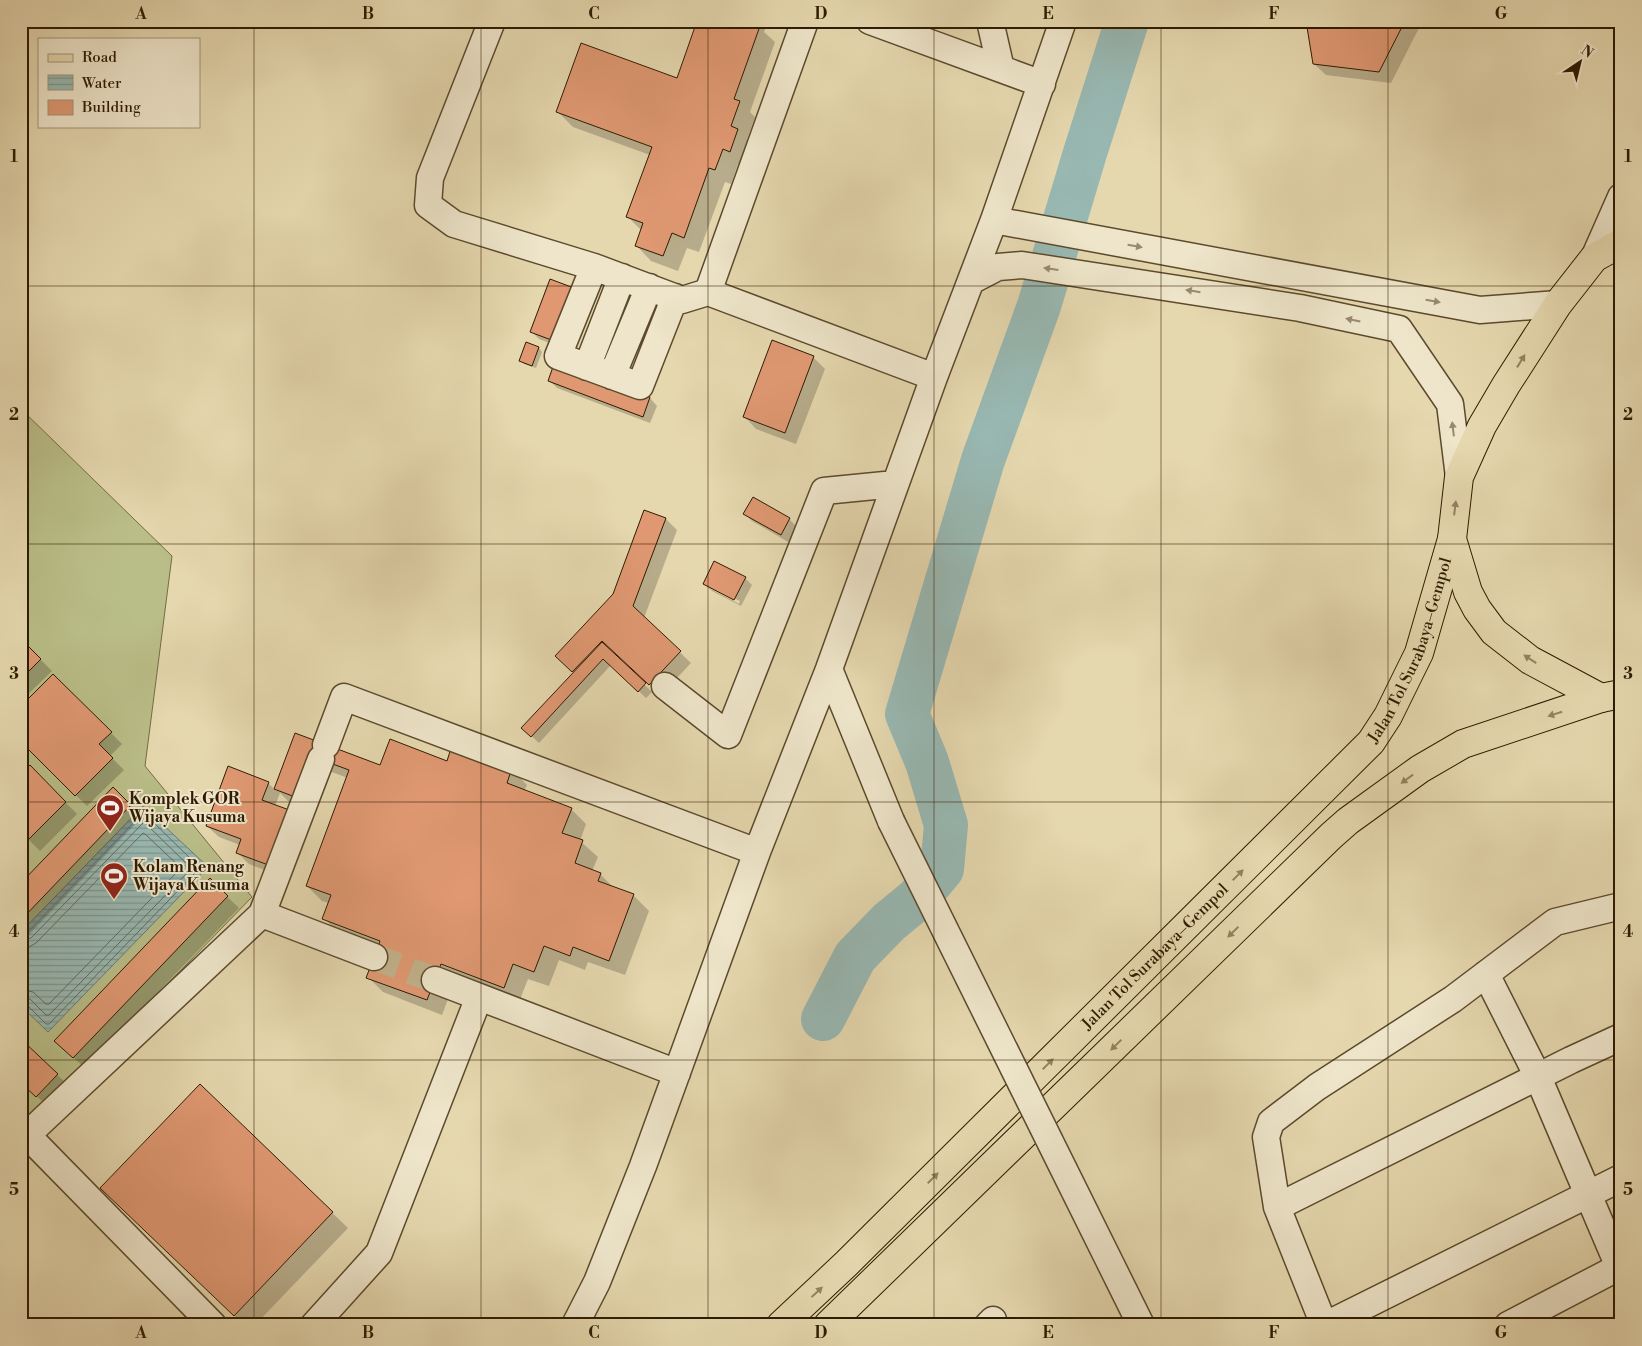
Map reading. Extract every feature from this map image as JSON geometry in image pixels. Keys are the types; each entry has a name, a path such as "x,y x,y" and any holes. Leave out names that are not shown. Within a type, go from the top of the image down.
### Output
{"main road":[{"path":"1611,696 1530,660 1494,632 1477,609 1468,592 1452,539 1459,477 1482,426 1558,304 1594,258 1621,243"},
{"name":"Jalan Tol Surabaya–Gempol","path":"781,1325 848,1263 1371,742 1388,716 1419,653 1452,539"},
{"path":"828,1325 1348,821 1420,769 1463,744 1611,696"}],"lane":[{"path":"492,21 430,178 428,205 454,224 594,267 682,300 708,292 934,377"},
{"path":"708,292 805,21"},
{"path":"870,21 1042,84"},
{"path":"990,21 1001,69"},
{"path":"575,1325 597,1282 643,1166 757,852 829,669 934,377 972,281 1063,21"},
{"path":"1594,258 1621,197"},
{"path":"994,220 1480,310 1558,304"},
{"path":"972,281 998,267 1022,265 1300,308 1399,330 1450,404 1459,477"},
{"path":"594,267 558,356 640,386 675,297"},
{"path":"587,366 622,277"},
{"path":"1300,308 1304,278"},
{"path":"612,376 649,287"},
{"path":"1399,330 1406,296"},
{"path":"665,686 728,734 824,491 895,484"},
{"path":"829,669 891,821 1141,1325"},
{"path":"213,1325 24,1132 262,914 344,698 757,852"},
{"path":"1621,906 1555,922 1454,999 1317,1088 1271,1122 1266,1137 1277,1207 1325,1325 1621,1178"},
{"path":"262,914 374,957"},
{"path":"1486,974 1538,1077 1620,1266 1508,1325"},
{"path":"435,980 677,1073"},
{"path":"314,1325 380,1253 479,997"},
{"path":"1277,1207 1621,1037"}],"green space":[{"name":"Komplek GOR Wijaya Kusuma","path":"21,409 172,556 145,766 252,897 21,1135"}],"water":[{"name":"Kolam Renang Wijaya Kusuma","path":"143,806 208,867 48,1032 21,1006 21,932"}],"building":[{"path":"697,21 748,21 760,26 734,99 740,101 731,126 738,129 730,152 723,149 715,170 709,168 684,238 672,233 663,256 635,246 643,223 626,217 652,147 556,112 581,43 677,78"},
{"path":"1306,21 1405,21 1379,72 1313,64"},
{"path":"550,279 574,288 554,341 530,332"},
{"path":"772,340 814,356 785,433 743,417"},
{"path":"526,342 539,347 532,366 519,361"},
{"path":"555,361 650,397 643,417 548,381"},
{"path":"753,497 790,518 781,535 743,514"},
{"path":"644,510 666,518 633,606 681,651 649,685 602,641 572,672 555,656 613,594"},
{"path":"714,561 746,577 734,600 703,584"},
{"path":"21,639 41,659 21,679"},
{"path":"602,642 646,683 638,692 603,659 531,737 521,728"},
{"path":"53,674 112,732 99,744 113,758 75,796 21,742 21,706"},
{"path":"295,733 380,765 390,739 447,761 452,745 512,768 507,783 572,808 562,833 583,840 575,863 601,873 598,881 634,894 609,961 573,947 570,956 544,946 534,972 513,964 504,988 441,964 427,1000 366,978 380,941 322,919 331,895 306,886 349,770 311,756 295,797 274,789"},
{"path":"30,765 66,802 28,840 21,833 21,774"},
{"path":"228,766 269,782 262,800 292,811 271,866 236,853 241,839 206,826"},
{"path":"113,787 131,805 21,920 21,883"},
{"path":"210,878 228,896 73,1058 54,1041"},
{"path":"21,1039 58,1074 36,1097 21,1083"},
{"path":"200,1084 333,1212 234,1316 100,1188"}],"waterway":[{"path":"823,1019 855,957 889,922 917,899 942,869 946,825 927,762 907,714 983,460 1039,306 1127,21"}],"tunnel":[{"path":"374,957 435,980"}],"place":[{"name":"Komplek GOR Wijaya Kusuma","path":"110,832"},
{"name":"Kolam Renang Wijaya Kusuma","path":"114,900"}]}
